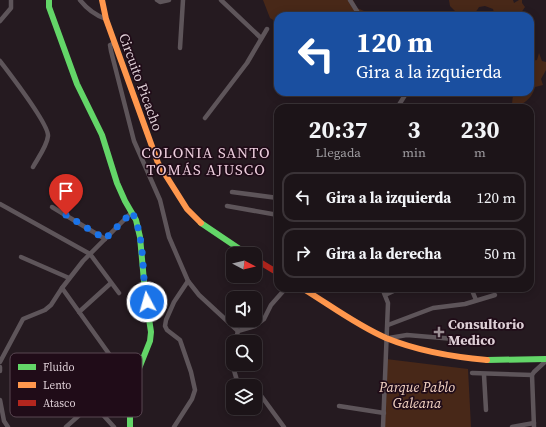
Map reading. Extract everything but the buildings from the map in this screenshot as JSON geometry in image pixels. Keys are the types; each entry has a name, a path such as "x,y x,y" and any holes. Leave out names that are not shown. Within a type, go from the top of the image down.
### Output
{"main road":[{"path":"49,0 49,7 77,84 102,135 117,183 136,220 143,256 145,292 151,332 150,340 142,360"},
{"name":"Circuito Picacho","path":"102,0 106,19 158,163 187,209 204,226 236,247"},
{"path":"262,263 274,271"},
{"path":"309,292 363,325 388,338 405,344 446,355 494,360 546,360"}],"street":[{"path":"0,21 11,8 10,0"},
{"path":"80,0 85,7 95,15 106,19"},
{"path":"159,1 169,0"},
{"path":"180,48 183,0"},
{"path":"221,0 261,38"},
{"path":"350,0 358,12"},
{"path":"205,118 247,63 267,29"},
{"path":"115,43 110,45 111,51 134,141 160,200 169,236 188,281 199,295 238,331"},
{"path":"0,60 40,117 47,130 48,137 33,167"},
{"path":"232,192 274,197"},
{"path":"0,204 90,254 120,293"},
{"path":"227,206 274,215"},
{"path":"52,207 105,239"},
{"path":"0,362 23,319 45,310 51,305 69,278 90,254 132,212"},
{"path":"21,256 69,278"},
{"path":"174,427 192,398 195,390 191,372 180,340 167,330 165,326 174,302 188,281"},
{"path":"80,312 112,283"},
{"path":"62,288 109,353"},
{"path":"238,331 255,326 264,320 271,305 282,292"},
{"path":"383,427 388,338 388,303 384,292"},
{"path":"385,295 391,292"},
{"path":"473,292 476,300"},
{"path":"388,325 433,308 465,304 495,295"},
{"path":"237,335 238,331"},
{"path":"388,338 407,335 454,339"},
{"path":"512,427 534,425 532,375 546,360"},
{"path":"472,374 532,375"},
{"path":"484,374 486,410"},
{"path":"262,397 284,427"},
{"path":"0,400 4,421 8,427"},
{"path":"339,406 384,414"},
{"path":"66,427 77,417"},
{"path":"105,417 114,427"}],"green space":[{"path":"263,0 353,0 357,8 364,11 274,12 274,20 270,18"},
{"path":"449,0 513,0 514,3 522,0 525,7 522,12 494,12 493,9 485,6 479,7 476,12 455,12 450,6"},
{"path":"539,53 542,61 546,62 546,70 541,79 543,85 535,87 534,90 534,60 537,60"},
{"path":"513,96 531,96 522,104 512,104"},
{"name":"Parque Pablo Galeana","path":"386,359 468,369 471,427 383,427"}],"traffic: fast":[{"path":"49,0 49,7 77,84 102,135 117,183 136,220 140,237 145,292 151,332 150,341 142,361"},
{"path":"201,223 237,247"},
{"path":"487,360 546,359"},
{"path":"130,417 130,427"}],"traffic: slow":[{"path":"102,0 106,19 158,163 187,209 201,223"},
{"path":"308,292 375,333 398,343 436,353 487,360"}],"traffic: jam":[{"path":"262,263 274,271"}],"place":[{"name":"Consultorio Medico","path":"439,332"}],"district":[{"name":"COLONIA SANTO TOMÁS AJUSCO","path":"206,162"}],"route":[{"path":"66,215 105,239 132,212 136,220 143,256 147,302"}]}
